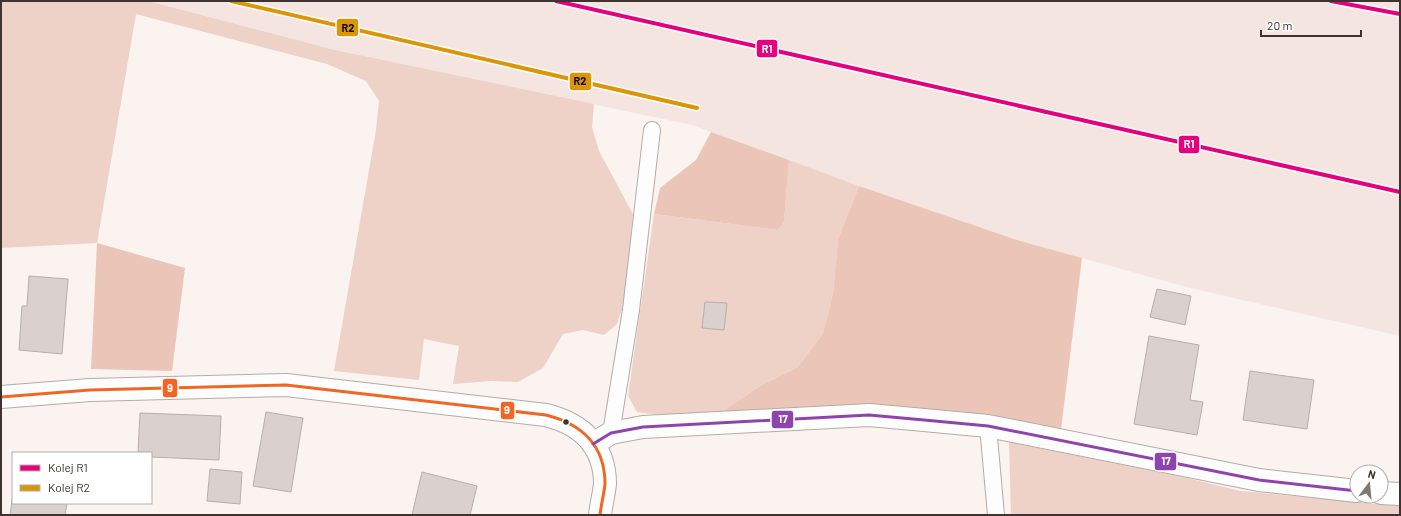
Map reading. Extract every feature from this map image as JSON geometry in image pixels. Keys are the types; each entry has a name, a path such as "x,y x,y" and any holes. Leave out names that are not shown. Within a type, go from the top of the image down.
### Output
{"street":[{"path":"1,397 90,390 286,385 546,415 564,420 598,438 643,427 869,415 988,426 1259,480 1349,490"},
{"path":"598,438 605,486 600,515"},
{"path":"1389,493 1400,494"}],"lane":[{"path":"598,438 631,310 652,130"},
{"path":"988,426 996,515"}],"shaded area":[{"path":"1,1 148,1 335,50 594,104 592,127 599,151 633,214 624,303 617,324 604,335 583,330 563,334 543,368 518,382 492,381 453,384 459,346 424,339 419,380 334,371 376,130 379,101 366,81 327,64 136,14 97,243 1,248"},
{"path":"148,1 1400,1 1400,336 1190,288 1017,240 859,186 692,125 335,50"},
{"path":"711,132 789,160 784,222 778,230 654,214 660,188 696,160"},
{"path":"789,160 859,186 838,239 833,293 823,333 798,367 760,386 717,415 668,416 637,412 628,396 654,214 778,230 784,222"},
{"path":"859,186 1017,240 1082,258 1061,430 989,415 902,408 717,415 760,386 798,367 823,333 833,293 838,239"},
{"path":"97,243 185,268 172,371 91,369"},
{"path":"1009,442 1178,476 1241,491 1349,501 1349,504 1400,506 1400,515 1011,515"}],"building":[{"path":"29,276 68,279 62,354 19,350 22,306 27,306"},
{"path":"1157,289 1191,296 1185,325 1150,317"},
{"path":"705,302 727,303 724,330 702,328"},
{"path":"1149,336 1199,345 1190,400 1203,402 1197,435 1134,424"},
{"path":"1250,371 1314,380 1307,429 1243,420"},
{"path":"266,412 303,418 291,492 253,486"},
{"path":"140,413 221,416 219,460 152,457 152,452 138,452"},
{"path":"210,469 242,472 240,504 207,501"},
{"path":"422,472 477,486 470,515 412,515"},
{"path":"12,501 12,504 67,504 65,515 10,515"}],"rail line":[{"name":"R2","path":"231,1 697,108"},
{"name":"R1","path":"556,1 1400,192"},
{"name":"R1","path":"1331,1 1400,14"}],"transit line":[{"name":"9","path":"1,397 90,390 286,385 546,415 570,424 589,439 596,448 601,458 605,484 600,515"},
{"name":"17","path":"593,444 611,433 643,427 869,415 988,426 1259,480 1349,490"}]}
